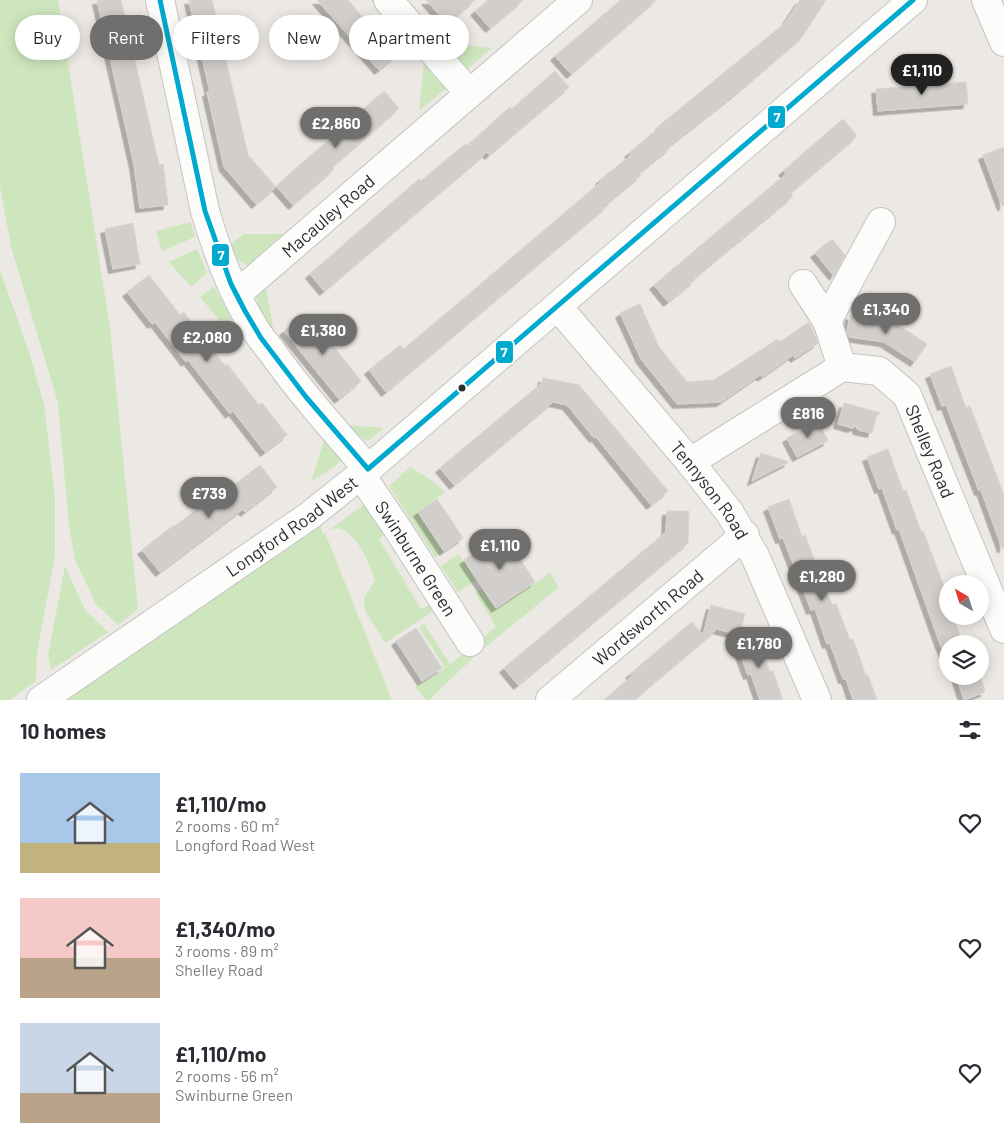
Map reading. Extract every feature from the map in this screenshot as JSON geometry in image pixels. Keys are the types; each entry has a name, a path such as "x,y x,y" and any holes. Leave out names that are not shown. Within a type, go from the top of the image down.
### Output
{"street":[{"name":"Swinburne Green","path":"160,0 205,212 213,236 251,324 365,472 399,531 470,642"},
{"path":"388,0 469,94"},
{"name":"Macauley Road","path":"237,294 578,0"},
{"name":"Longford Road West","path":"41,700 301,521 365,472 558,308 913,0"},
{"path":"986,0 1004,42"},
{"path":"827,321 881,222"},
{"path":"690,462 842,368 827,321 803,284"},
{"name":"Tennyson Road","path":"558,308 690,462 730,513 755,556 817,700"},
{"name":"Shelley Road","path":"842,368 879,371 907,395 1004,629"},
{"name":"Wordsworth Road","path":"550,700 744,535"}],"green space":[{"path":"0,0 58,0 60,15 15,15 15,60 68,60 110,327 138,609 118,625 96,604 75,560 69,526 58,403 11,247 0,186"},
{"path":"371,0 378,0 391,15 384,15"},
{"path":"469,45 492,48 465,71 454,60 469,60"},
{"path":"422,60 428,60 447,82 445,89 419,111 424,62"},
{"path":"191,222 195,237 162,251 156,231"},
{"path":"244,234 284,234 289,239 260,263 248,266 238,260 231,244"},
{"path":"197,249 207,273 191,287 169,262"},
{"path":"0,270 29,352 44,404 55,498 55,556 37,652 36,681 10,700 0,700"},
{"path":"265,281 274,333 262,314 257,301 257,294"},
{"path":"214,286 233,322 226,328 200,297"},
{"path":"349,425 384,428 368,441 362,438"},
{"path":"317,426 343,460 311,482 324,440 314,429"},
{"path":"410,467 433,481 445,492 417,512 443,552 435,557 389,486"},
{"path":"372,499 391,530 379,539 421,609 431,604 433,611 385,643 365,611 364,598 375,580 367,559 353,537 347,532 341,529 329,530"},
{"path":"319,521 392,700 62,700"},
{"path":"459,554 476,580 458,592 441,566"},
{"path":"65,566 85,610 108,632 51,670 48,655"},
{"path":"550,573 559,587 477,654 429,700 426,700 415,687 445,668 419,627 424,624 450,664 496,627 475,593 482,589 496,609"}],"building":[{"path":"97,0 121,0 124,15 100,15"},
{"path":"189,0 212,0 215,15 192,15"},
{"path":"317,0 348,0 361,15 349,15 349,36 339,25 339,15 330,15"},
{"path":"426,0 475,0 458,15 439,15"},
{"path":"488,0 523,0 490,28 475,11"},
{"path":"621,0 656,0 571,74 555,56"},
{"path":"800,0 826,0 802,37 739,91 669,146 670,148 639,173 641,175 607,203 608,205 386,392 369,370 400,345 404,349 601,182 600,180 631,155 629,153 660,125 785,23"},
{"path":"111,60 135,60 159,165 163,164 168,205 140,208 134,164"},
{"path":"203,60 226,60 248,155 276,187 256,204 224,167 207,92 210,92"},
{"path":"370,60 391,60 379,70"},
{"path":"555,71 569,87 489,155 487,152 324,291 310,274 419,179 421,181 465,144 467,146 510,107 512,109"},
{"path":"966,82 968,104 878,111 876,89"},
{"path":"384,91 399,108 332,167 334,169 293,205 276,186"},
{"path":"843,119 857,136 790,193 793,196 668,302 654,285 786,174 783,171"},
{"path":"1004,147 1004,206 1002,206 983,155"},
{"path":"133,223 140,264 113,269 105,229"},
{"path":"832,239 845,255 834,276 815,253"},
{"path":"149,275 180,315 184,312 225,366 227,364 259,405 262,403 287,435 265,452 233,411 230,414 188,360 186,362 155,322 152,324 127,292"},
{"path":"640,304 659,347 687,382 714,380 778,339 780,342 809,322 818,343 795,358 793,355 762,377 760,375 721,402 677,404 641,359 620,313"},
{"path":"307,313 361,381 339,399 284,331"},
{"path":"850,315 892,321 927,344 915,362 884,342 849,337 847,333"},
{"path":"951,366 966,408 970,406 1004,495 1004,548 1002,548 981,490 979,491 946,405 942,406 930,374"},
{"path":"543,378 579,385 668,491 651,505 596,437 594,438 567,405 553,402 454,485 440,468 542,383"},
{"path":"844,403 881,413 876,416 872,433 858,430 856,426 852,428 838,424"},
{"path":"818,421 828,441 797,457 787,438"},
{"path":"888,449 903,491 906,490 921,532 923,531 940,575 939,625 956,625 960,635 939,635 939,641 899,529 897,530 882,488 879,489 867,457"},
{"path":"761,453 789,462 752,481"},
{"path":"260,465 277,487 245,512 243,509 160,572 142,550 215,495 217,498"},
{"path":"437,499 463,538 444,551 418,512"},
{"path":"789,499 802,537 805,535 832,605 836,604 850,640 853,639 877,700 853,700 830,643 827,644 815,609 811,610 783,538 780,539 768,507"},
{"path":"667,511 689,511 688,543 518,685 504,668 666,532"},
{"path":"504,535 535,582 496,608 464,560"},
{"path":"711,605 745,614 739,635 717,629 633,700 604,700 632,676 630,674 692,622 703,635"},
{"path":"416,628 442,668 422,681 396,641"},
{"path":"757,635 770,672 773,671 783,700 760,700 751,674 748,675 736,643"},
{"path":"959,685 983,685 985,692 964,700"}],"transit line":[{"name":"7","path":"160,0 205,211 231,284 261,338 306,397 368,469"},
{"name":"7","path":"368,469 913,0"}]}
